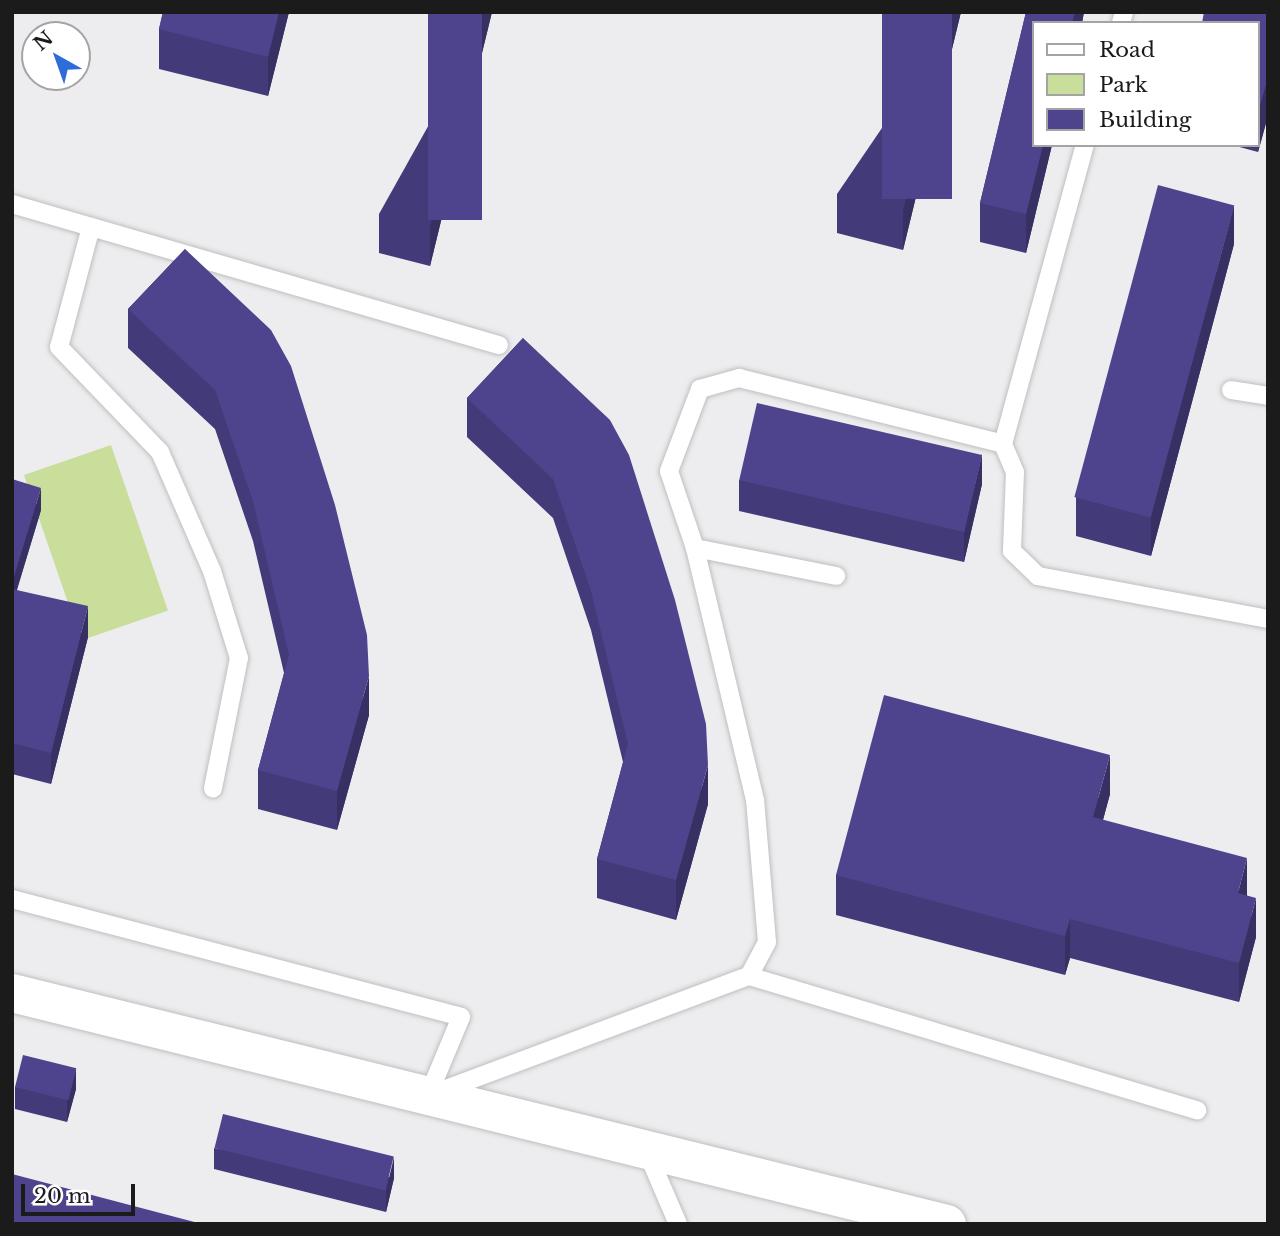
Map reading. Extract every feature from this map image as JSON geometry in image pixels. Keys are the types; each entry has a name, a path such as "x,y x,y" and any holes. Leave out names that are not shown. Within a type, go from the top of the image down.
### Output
{"main road":[{"path":"12,993 947,1224"}],"lane":[{"path":"1084,147 1003,444 1015,472 1012,551 1038,576 1268,620"},
{"path":"12,204 499,345"},
{"path":"91,227 59,347 160,452 212,571 239,658 213,788"},
{"path":"749,976 767,942 755,800 695,548 669,471 699,390 739,378 1003,444"},
{"path":"1231,390 1268,396"},
{"path":"695,548 836,576"},
{"path":"12,899 461,1017 428,1096"},
{"path":"428,1096 749,976 1196,1110"},
{"path":"645,1149 678,1224"}],"green space":[{"path":"111,445 168,610 81,640 24,475"}],"building":[{"path":"163,12 279,12 268,57 159,29"},
{"path":"428,12 482,12 482,220 428,220"},
{"path":"882,12 952,12 952,199 882,199"},
{"path":"1026,12 1075,12 1073,21 1032,21 1032,147 1043,147 1026,214 980,203"},
{"path":"1204,12 1268,12 1268,77 1259,109 1259,21 1202,21"},
{"path":"1158,185 1234,205 1151,517 1074,497"},
{"path":"185,249 271,330 291,366 335,505 367,635 369,676 337,791 258,770 289,655 253,501 215,390 128,309"},
{"path":"523,338 610,420 629,455 675,600 706,724 708,765 676,880 597,859 628,744 591,591 553,479 467,398"},
{"path":"757,403 982,455 964,532 739,480"},
{"path":"12,479 41,488 12,583"},
{"path":"12,589 88,606 51,753 12,743"},
{"path":"884,695 1110,755 1093,817 1247,858 1238,893 1256,898 1239,963 1070,919 1065,936 836,875"},
{"path":"23,1055 76,1068 68,1100 15,1087"},
{"path":"223,1114 394,1157 385,1191 215,1148"},
{"path":"12,1174 202,1224 12,1224"}]}
